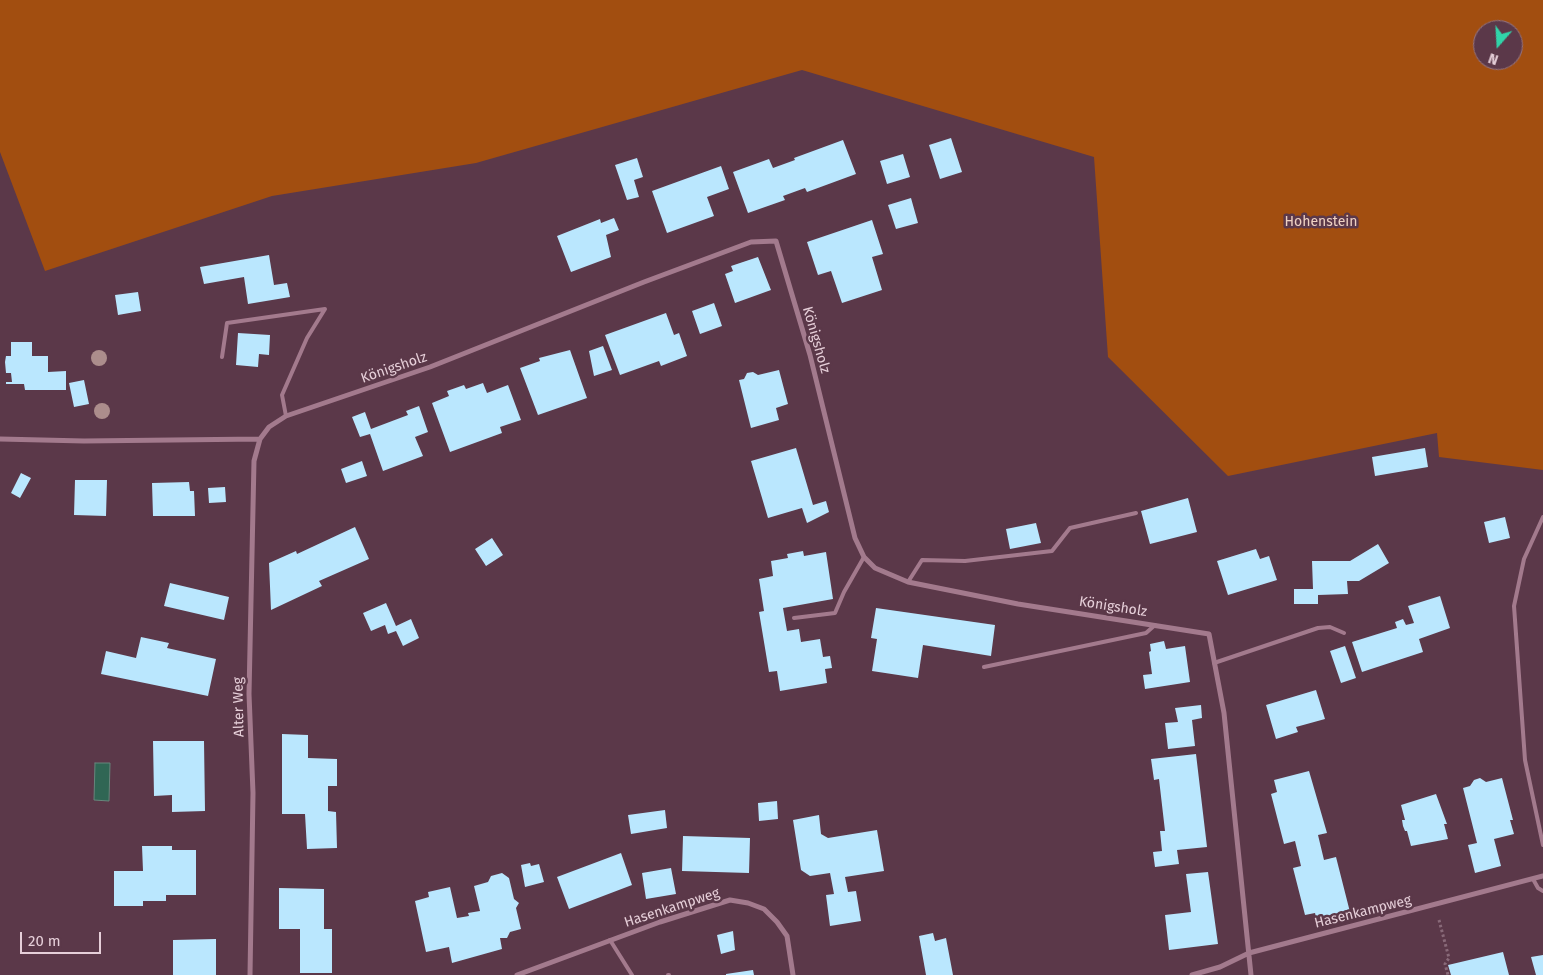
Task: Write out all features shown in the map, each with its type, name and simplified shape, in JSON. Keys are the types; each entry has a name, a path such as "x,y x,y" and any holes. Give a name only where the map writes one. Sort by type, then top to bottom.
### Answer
{"street":[{"name":"Königsholz","path":"260,438 269,427 286,416 430,368 644,282 751,242 776,241 810,355 855,538 864,557 884,574 908,582 1018,604 1209,634 1229,760 1251,975"},
{"path":"0,439 84,441 260,438"},
{"name":"Alter Weg","path":"250,975 253,793 249,694 254,461 260,438"},
{"name":"Hasenkampweg","path":"1192,975 1220,968 1249,953 1543,876"},
{"name":"Hasenkampweg","path":"517,975 660,922 730,900 748,903 764,910 777,922 787,936 794,975"}],"lane":[{"path":"222,356 227,323 325,309 307,338 282,395 286,416"},
{"path":"908,582 922,560 965,561 1052,552 1070,528 1136,512"},
{"path":"1543,516 1524,559 1514,606 1525,760 1543,845"},
{"path":"794,618 835,614 844,592 864,557"},
{"path":"984,667 1146,633 1155,625"},
{"path":"1214,663 1318,628 1330,627 1344,632"},
{"path":"1533,878 1538,888 1543,890"},
{"path":"610,940 632,975"}],"path":[{"path":"1436,905 1449,958 1445,964 1448,975"}],"green space":[{"name":"Hohenstein","path":"0,0 1543,0 1543,470 1439,457 1437,433 1228,476 1108,357 1094,157 802,70 476,163 272,196 45,271 0,152"}],"shaded area":[{"path":"95,763 110,763 109,801 94,800"}],"building":[{"path":"951,138 962,172 940,179 929,145"},
{"path":"843,140 856,174 807,192 805,188 783,196 785,200 748,213 733,172 769,159 773,168"},
{"path":"903,154 910,177 887,184 880,161"},
{"path":"637,158 643,177 634,180 639,197 627,200 615,165"},
{"path":"721,166 729,189 707,197 714,216 667,233 652,191"},
{"path":"911,198 918,223 896,229 888,205"},
{"path":"614,218 619,230 606,235 611,257 571,272 557,236 600,219 601,223"},
{"path":"872,220 883,254 872,257 882,290 842,303 831,271 818,275 807,242"},
{"path":"269,255 274,285 287,283 290,297 248,304 244,277 204,284 200,267"},
{"path":"758,257 771,290 735,303 725,274 733,271 731,266"},
{"path":"138,292 141,311 118,315 115,295"},
{"path":"714,303 722,326 700,334 692,311"},
{"path":"666,313 674,335 679,333 687,356 661,366 659,361 620,375 605,335"},
{"path":"238,333 270,335 269,355 259,354 258,367 236,365"},
{"path":"11,342 32,342 32,356 48,356 48,372 66,371 66,390 25,390 24,384 6,384 6,382 12,382 11,373 6,373 5,362 6,356 11,356"},
{"path":"603,346 612,370 594,376 589,351"},
{"path":"570,350 587,398 538,415 520,368 540,361 539,358"},
{"path":"779,370 788,404 776,408 779,420 751,428 739,380 744,379 747,373 753,372 758,375"},
{"path":"84,380 89,404 74,407 69,383"},
{"path":"483,383 487,393 508,385 521,420 500,427 502,433 450,452 432,403 449,396 447,391 464,385 466,389"},
{"path":"419,406 428,432 415,437 423,456 383,471 370,434 360,437 352,417 365,412 371,429 408,415 406,411"},
{"path":"796,448 813,505 826,501 829,512 807,523 802,508 768,518 751,461"},
{"path":"1425,448 1428,467 1375,476 1372,457"},
{"path":"362,461 367,476 346,483 341,469"},
{"path":"21,473 31,478 20,498 11,493"},
{"path":"75,480 107,480 106,516 74,515"},
{"path":"189,482 190,491 194,491 195,516 153,516 152,483"},
{"path":"225,487 226,502 209,503 208,488"},
{"path":"1188,498 1197,532 1150,544 1141,511"},
{"path":"1505,517 1510,538 1489,543 1484,522"},
{"path":"1036,523 1041,543 1010,549 1006,529"},
{"path":"355,527 369,559 319,581 322,586 271,610 269,563 296,551 297,554"},
{"path":"492,538 503,555 486,566 475,549"},
{"path":"1378,544 1389,563 1359,581 1347,581 1348,594 1318,595 1318,604 1294,604 1294,589 1313,589 1312,561 1350,561"},
{"path":"1256,549 1260,559 1269,556 1277,580 1228,595 1217,561"},
{"path":"803,551 804,556 826,552 833,599 783,608 787,631 799,629 801,642 820,639 823,657 830,656 832,668 825,669 827,683 780,691 777,671 769,672 759,612 764,611 759,579 773,576 771,561 788,558 787,554"},
{"path":"170,583 229,597 224,620 164,606"},
{"path":"1440,596 1450,628 1419,639 1423,652 1362,672 1352,642 1397,628 1395,622 1403,619 1406,625 1414,623 1408,606"},
{"path":"386,603 396,626 411,619 419,638 403,646 396,631 388,634 385,625 371,631 363,613"},
{"path":"876,608 995,625 991,656 923,645 918,678 872,671 877,639 871,638"},
{"path":"141,637 169,643 167,648 216,659 208,696 101,674 106,651 136,658"},
{"path":"1164,641 1166,649 1185,646 1190,682 1145,689 1143,675 1152,674 1149,652 1151,651 1150,644"},
{"path":"1345,646 1356,678 1341,683 1330,651"},
{"path":"1316,690 1325,719 1296,727 1298,732 1276,739 1266,705"},
{"path":"1201,705 1202,718 1192,720 1195,746 1168,749 1165,723 1178,722 1175,708"},
{"path":"282,734 308,735 308,758 337,759 337,786 328,786 328,811 336,812 337,848 307,849 305,814 282,814"},
{"path":"153,741 204,741 205,811 172,812 172,795 154,796"},
{"path":"1196,754 1207,847 1177,850 1179,864 1155,867 1153,852 1162,851 1160,831 1165,831 1159,779 1154,780 1151,759"},
{"path":"1309,771 1327,833 1318,835 1324,860 1336,857 1351,916 1318,925 1315,913 1305,915 1293,868 1301,866 1295,841 1284,844 1271,794 1277,792 1274,780"},
{"path":"1480,778 1486,782 1502,778 1513,820 1510,820 1514,834 1494,839 1501,866 1475,873 1468,845 1477,843 1463,788 1470,786 1474,780"},
{"path":"1436,794 1447,824 1444,824 1448,839 1411,846 1407,831 1405,831 1403,826 1402,820 1405,820 1401,805"},
{"path":"777,801 778,819 759,821 758,803"},
{"path":"665,810 667,828 631,834 628,815"},
{"path":"819,815 821,834 828,838 877,830 884,871 845,877 848,892 856,891 861,921 830,926 826,895 834,894 830,873 810,876 801,870 793,820"},
{"path":"683,836 750,838 749,873 682,871"},
{"path":"142,846 172,846 172,850 196,850 196,895 166,895 166,901 143,901 143,906 114,906 114,871 143,871"},
{"path":"621,853 632,885 569,909 557,877"},
{"path":"530,863 531,866 539,864 544,882 525,887 521,865"},
{"path":"671,868 676,894 646,899 642,873"},
{"path":"1208,872 1218,944 1169,950 1165,915 1191,912 1186,874"},
{"path":"502,873 509,878 514,899 519,903 516,908 521,929 510,932 507,938 500,938 502,949 452,963 449,947 426,952 415,901 429,897 428,892 450,887 457,918 469,916 468,913 480,911 474,886 488,882 491,876"},
{"path":"279,888 324,889 324,929 332,929 332,973 300,973 300,929 279,929"},
{"path":"733,931 735,950 721,954 717,935"},
{"path":"933,933 935,941 946,938 953,975 926,975 919,936"},
{"path":"216,939 216,975 173,975 173,940"},
{"path":"1503,952 1509,975 1451,975 1448,965"},
{"path":"1543,955 1543,975 1536,975 1531,957"},
{"path":"753,970 754,975 726,975 726,974"}]}
